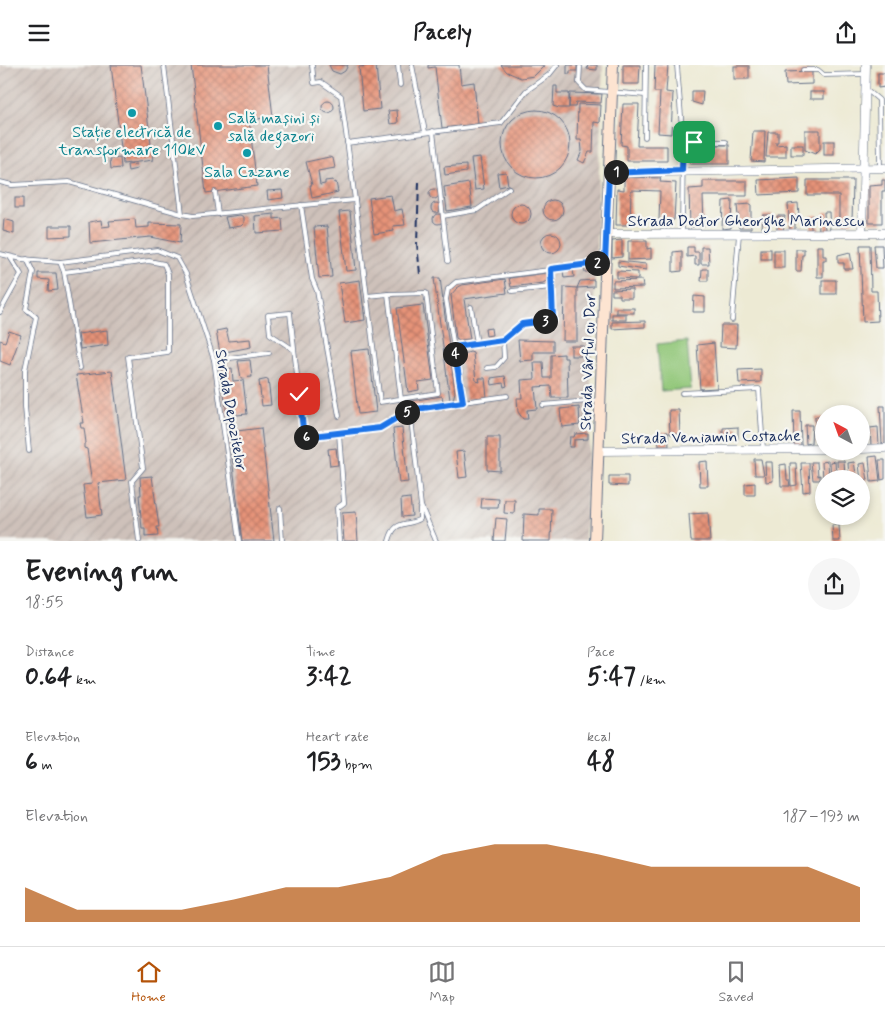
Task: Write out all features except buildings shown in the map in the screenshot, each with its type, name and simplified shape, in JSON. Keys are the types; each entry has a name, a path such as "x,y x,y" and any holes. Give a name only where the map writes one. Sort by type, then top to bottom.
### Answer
{"street":[{"name":"Strada Vârful cu Dor","path":"595,541 612,65"},
{"path":"862,233 866,65"},
{"path":"609,173 682,170 882,168"},
{"name":"Strada Doctor Gheorghe Marinescu","path":"606,234 885,233"},
{"path":"870,449 885,448"},
{"name":"Strada Veniamin Costache","path":"598,451 815,449"}],"lane":[{"path":"164,65 182,214"},
{"path":"312,65 314,83 321,82 341,95 380,402 438,393 426,293 367,296"},
{"path":"398,65 400,85"},
{"path":"412,65 424,132"},
{"path":"348,143 501,123 526,91 549,75 557,65"},
{"path":"645,137 646,65"},
{"path":"678,65 683,142 682,233"},
{"path":"580,67 579,83 586,90 611,94 645,95"},
{"path":"803,70 818,70 824,75 866,74"},
{"path":"865,88 880,100 882,168"},
{"path":"433,131 448,261"},
{"path":"683,142 726,142"},
{"path":"0,182 12,185 69,182 193,216 355,200"},
{"path":"443,216 477,210 509,187"},
{"path":"216,192 218,214"},
{"path":"301,205 312,279 317,291 339,416"},
{"path":"732,320 739,234"},
{"name":"Strada Depozitelor","path":"0,255 60,261 157,250 177,258 186,274 214,361 239,541"},
{"path":"0,312 20,274 10,257"},
{"path":"27,259 33,272 26,309 36,317 25,370 25,407 29,451"},
{"path":"60,261 64,272 80,368"},
{"path":"64,272 149,261 164,264 168,274 168,352 128,357 143,468 132,481 139,541"},
{"path":"463,402 446,299 448,289 456,282 605,262"},
{"path":"454,347 503,340 522,324 553,320 551,269"},
{"path":"512,291 552,287"},
{"path":"388,294 401,399"},
{"path":"471,307 477,344"},
{"path":"294,350 270,334 268,315 290,313 304,437 380,428 410,410 508,395"},
{"path":"486,368 496,367 504,358 503,340"},
{"path":"214,361 269,353"},
{"path":"682,393 759,389 763,450"},
{"path":"543,405 600,400"},
{"path":"389,541 394,529 401,524 420,519 410,410"},
{"path":"339,433 344,503 337,508 339,541"},
{"path":"420,506 436,541"},
{"path":"280,508 282,541"}],"shaded area":[{"path":"0,65 603,65 585,541 0,541"}],"green space":[{"path":"687,341 691,389 661,391 657,344"}],"railway":[{"path":"419,182 417,244 420,274"}],"place":[{"name":"Stație electrică de transformare 110kV","path":"132,113"},
{"name":"Sală mașini și sală degazori","path":"218,126"},
{"name":"Sala Cazane","path":"247,153"}],"route":[{"path":"299,394 304,437 380,428 410,410 463,402 454,347 503,340 522,324 553,320 551,269 605,262 609,173 682,170 683,142 694,142"}]}
